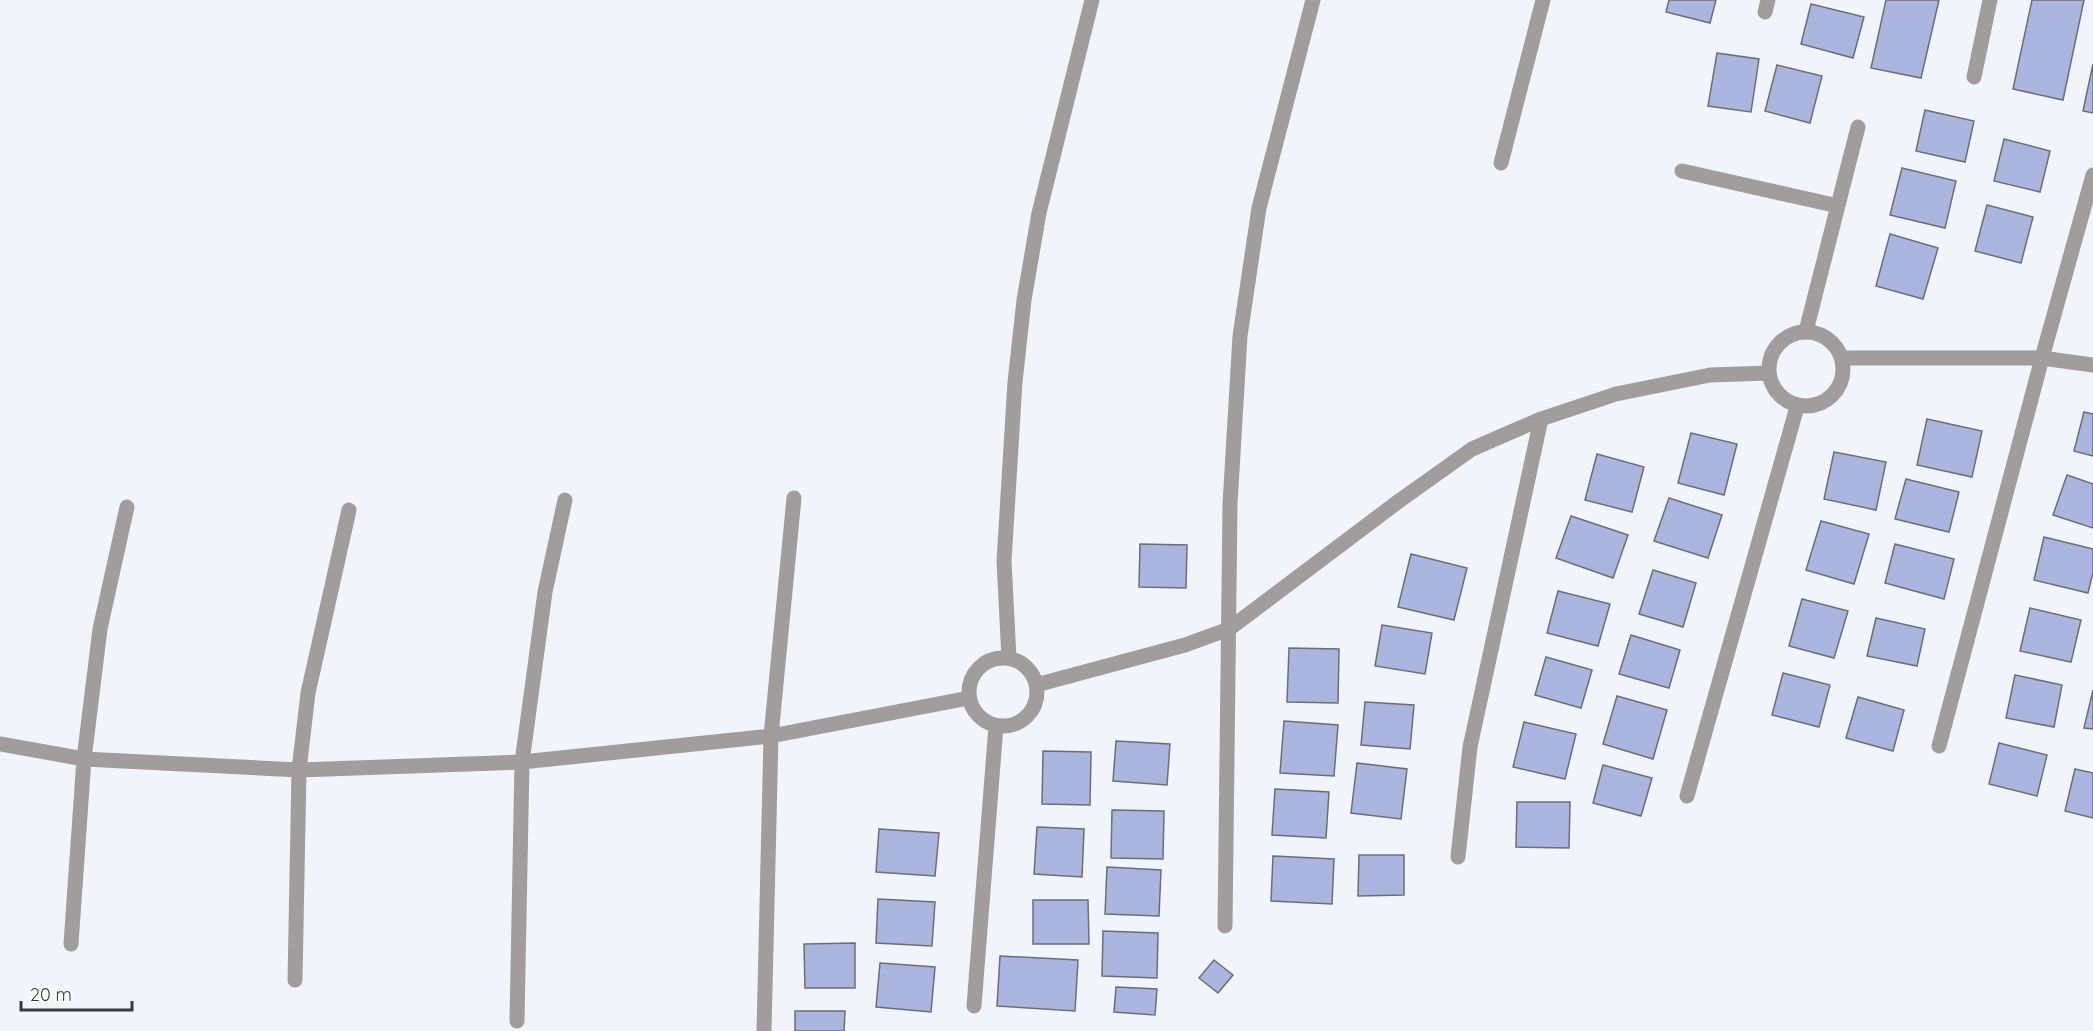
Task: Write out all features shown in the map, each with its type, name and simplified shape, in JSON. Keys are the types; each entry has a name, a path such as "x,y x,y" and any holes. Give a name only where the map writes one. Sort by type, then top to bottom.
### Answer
{"street":[{"path":"1009,658 1004,561 1015,382 1023,312 1039,213 1092,0"},
{"path":"1225,926 1230,504 1240,336 1259,208 1313,0"},
{"path":"1501,163 1543,0"},
{"path":"1974,77 1990,0"},
{"path":"1806,332 1858,127"},
{"path":"1682,171 1838,207"},
{"path":"1939,746 2093,174"},
{"path":"1806,332 1821,335 1828,340 1842,358 1843,374 1838,389 1827,400 1813,407 1797,406 1783,400 1773,388 1768,373 1769,357 1778,344 1791,334 1806,332"},
{"path":"1842,358 2042,358 2093,365"},
{"path":"1036,686 1185,645 1230,629 1399,501 1472,449 1542,419 1616,394 1710,375 1768,373"},
{"path":"1687,796 1797,406"},
{"path":"1458,857 1470,747 1542,419"},
{"path":"764,1031 771,736 794,498"},
{"path":"517,1021 522,762 545,592 565,500"},
{"path":"71,944 84,759 100,629 127,507"},
{"path":"296,980 299,770 308,693 349,510"},
{"path":"1009,658 1021,663 1031,673 1036,686 1036,699 1031,711 1022,720 1010,725 996,726 984,720 974,711 969,698 970,682 978,668 993,660 1009,658"},
{"path":"0,744 84,759 299,770 522,762 771,736 969,698"},
{"path":"974,1006 996,726"}],"building":[{"path":"1669,0 1716,0 1710,23 1666,12"},
{"path":"1886,0 1939,0 1921,78 1871,68"},
{"path":"2032,0 2084,0 2063,100 2013,89"},
{"path":"1811,4 1864,17 1853,58 1801,44"},
{"path":"1717,53 1759,59 1751,112 1708,106"},
{"path":"2093,64 2093,113 2083,111"},
{"path":"1777,65 1822,76 1810,123 1765,111"},
{"path":"1925,110 1974,121 1965,162 1916,151"},
{"path":"2004,139 2050,151 2040,192 1994,181"},
{"path":"1902,168 1956,181 1945,228 1890,215"},
{"path":"1987,205 2033,217 2021,263 1975,251"},
{"path":"1890,234 1938,248 1923,299 1876,286"},
{"path":"2084,412 2093,414 2093,456 2074,451"},
{"path":"1927,419 1982,431 1972,477 1917,465"},
{"path":"1691,433 1737,444 1724,495 1678,483"},
{"path":"1834,452 1886,462 1876,510 1824,499"},
{"path":"1597,454 1644,467 1632,512 1585,500"},
{"path":"2067,475 2093,484 2093,528 2053,515"},
{"path":"1906,479 1959,492 1949,532 1895,519"},
{"path":"1669,498 1722,515 1708,558 1654,541"},
{"path":"1571,516 1628,535 1613,578 1556,558"},
{"path":"1821,521 1869,534 1854,584 1806,570"},
{"path":"2044,537 2093,549 2093,572 2088,593 2034,580"},
{"path":"1140,544 1187,545 1186,588 1139,587"},
{"path":"1895,544 1954,559 1944,599 1885,583"},
{"path":"1411,554 1467,568 1454,620 1398,607"},
{"path":"1653,570 1696,583 1683,627 1639,614"},
{"path":"1558,591 1610,604 1598,646 1547,633"},
{"path":"1802,599 1848,611 1834,658 1789,646"},
{"path":"2030,608 2081,620 2071,662 2020,651"},
{"path":"1876,618 1925,629 1917,666 1867,656"},
{"path":"1382,625 1432,633 1425,674 1375,666"},
{"path":"1631,635 1680,650 1669,688 1619,674"},
{"path":"1289,648 1339,649 1338,703 1287,702"},
{"path":"1546,657 1592,670 1581,708 1535,695"},
{"path":"1783,673 1830,685 1819,727 1772,715"},
{"path":"2015,675 2062,685 2054,727 2006,718"},
{"path":"2093,690 2093,729 2084,728"},
{"path":"1617,696 1667,710 1653,759 1603,744"},
{"path":"1858,697 1904,710 1893,751 1846,738"},
{"path":"1365,702 1414,705 1410,749 1361,745"},
{"path":"1284,721 1338,725 1334,776 1280,773"},
{"path":"1524,722 1576,734 1565,779 1513,767"},
{"path":"1116,741 1170,744 1167,785 1113,781"},
{"path":"1999,743 2047,755 2037,796 1989,784"},
{"path":"1043,751 1091,752 1090,805 1042,804"},
{"path":"1357,763 1407,769 1401,819 1351,813"},
{"path":"1603,765 1652,778 1641,816 1593,803"},
{"path":"2075,769 2093,773 2093,818 2065,811"},
{"path":"1275,789 1329,792 1326,838 1272,835"},
{"path":"1517,802 1570,802 1569,848 1516,847"},
{"path":"1112,810 1164,811 1163,859 1111,858"},
{"path":"1037,827 1084,829 1082,877 1034,874"},
{"path":"879,829 939,833 935,876 876,872"},
{"path":"1359,855 1404,855 1404,895 1358,896"},
{"path":"1273,856 1334,859 1332,904 1271,901"},
{"path":"1107,867 1161,870 1159,916 1105,914"},
{"path":"878,899 935,902 932,946 876,943"},
{"path":"1033,900 1088,900 1089,944 1033,944"},
{"path":"1103,931 1158,933 1157,978 1102,976"},
{"path":"855,943 855,988 805,988 804,944"},
{"path":"1000,956 1078,960 1075,1011 997,1006"},
{"path":"1214,960 1233,975 1218,993 1199,978"},
{"path":"880,963 935,967 931,1012 876,1007"},
{"path":"1116,987 1157,989 1155,1015 1114,1012"},
{"path":"795,1011 845,1011 844,1031 795,1031"}]}
